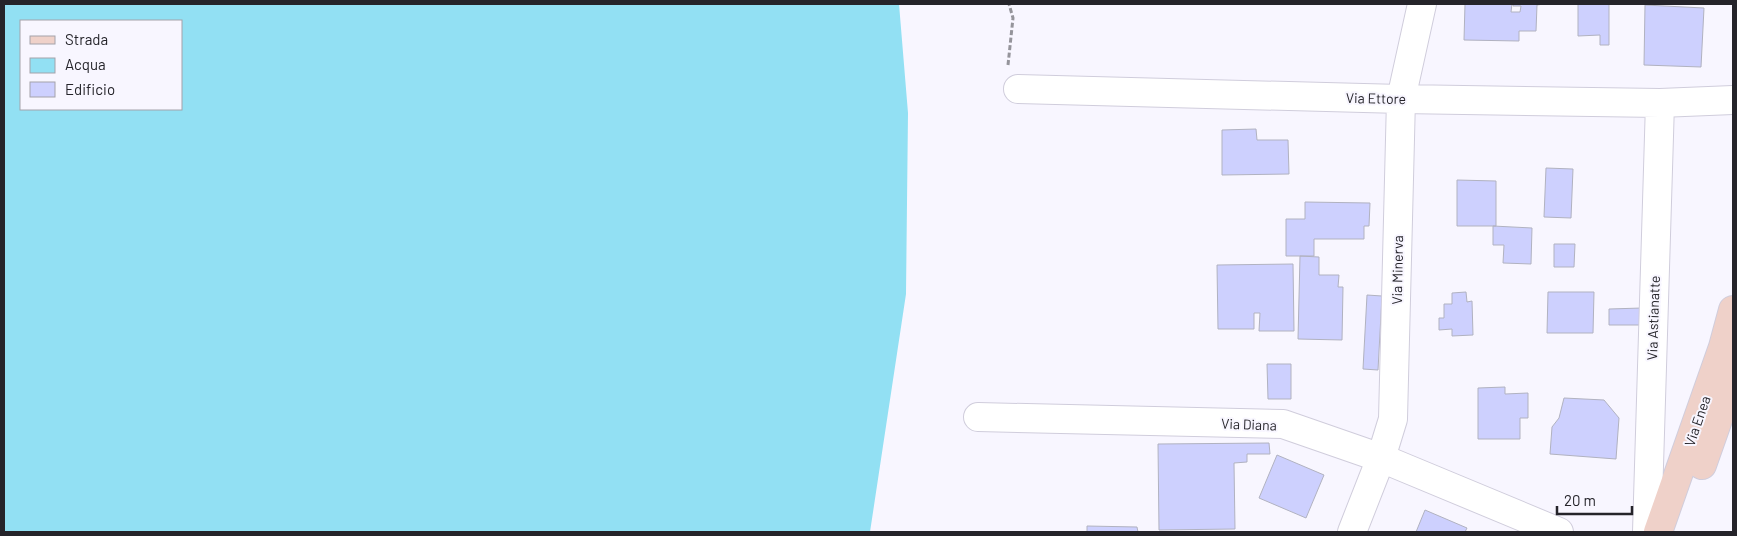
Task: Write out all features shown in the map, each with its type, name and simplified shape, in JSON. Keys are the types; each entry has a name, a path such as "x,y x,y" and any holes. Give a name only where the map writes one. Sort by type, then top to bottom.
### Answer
{"main road":[{"name":"Via Enea","path":"1658,532 1723,347 1733,310"},
{"name":"Via Enea","path":"1677,532 1733,377"}],"street":[{"name":"Via Minerva","path":"1352,532 1381,458 1393,419 1401,99 1422,4"},
{"name":"Via Ettore","path":"1013,79 1401,99 1660,103 1733,100"},
{"name":"Via Astianatte","path":"1646,532 1660,103"},
{"name":"Via Diana","path":"978,417 1283,424 1381,458 1559,532"}],"path":[{"path":"1009,4 1013,18 1013,79"}],"water":[{"path":"4,4 899,4 908,113 906,294 870,532 4,532"}],"building":[{"path":"1465,4 1512,4 1511,12 1520,12 1521,6 1513,6 1513,4 1544,4 1537,5 1536,31 1519,31 1519,41 1464,40"},
{"path":"1578,4 1609,4 1609,45 1600,45 1600,35 1578,36"},
{"path":"1645,5 1704,8 1701,67 1644,65"},
{"path":"1256,129 1257,140 1288,140 1289,174 1222,175 1222,130"},
{"path":"1546,168 1573,169 1571,218 1544,217"},
{"path":"1457,180 1496,181 1496,226 1457,226"},
{"path":"1305,202 1370,203 1369,226 1364,226 1364,239 1314,239 1314,256 1286,256 1286,219 1305,219"},
{"path":"1493,226 1532,228 1531,264 1503,263 1504,245 1493,245"},
{"path":"1554,244 1575,244 1574,267 1554,267"},
{"path":"1300,256 1319,257 1319,275 1339,275 1338,287 1343,287 1342,340 1298,339"},
{"path":"1293,264 1294,331 1259,331 1260,313 1254,313 1254,329 1218,329 1217,265"},
{"path":"1466,292 1467,302 1472,301 1473,335 1452,336 1452,329 1439,330 1439,318 1444,318 1444,304 1452,304 1452,293"},
{"path":"1548,292 1594,292 1593,333 1547,333"},
{"path":"1367,295 1382,296 1378,370 1363,369"},
{"path":"1642,308 1643,325 1609,325 1609,309"},
{"path":"1267,364 1291,364 1291,399 1268,399"},
{"path":"1505,387 1505,394 1528,393 1528,418 1520,418 1520,439 1478,439 1478,388"},
{"path":"1564,398 1604,400 1619,418 1616,459 1550,454 1552,427 1559,418"},
{"path":"1269,443 1270,454 1247,454 1247,462 1234,463 1235,529 1159,530 1158,444"},
{"path":"1277,455 1324,475 1306,518 1259,498"},
{"path":"1425,510 1467,528 1465,532 1416,532"},
{"path":"1087,526 1137,527 1138,532 1087,532"}]}
